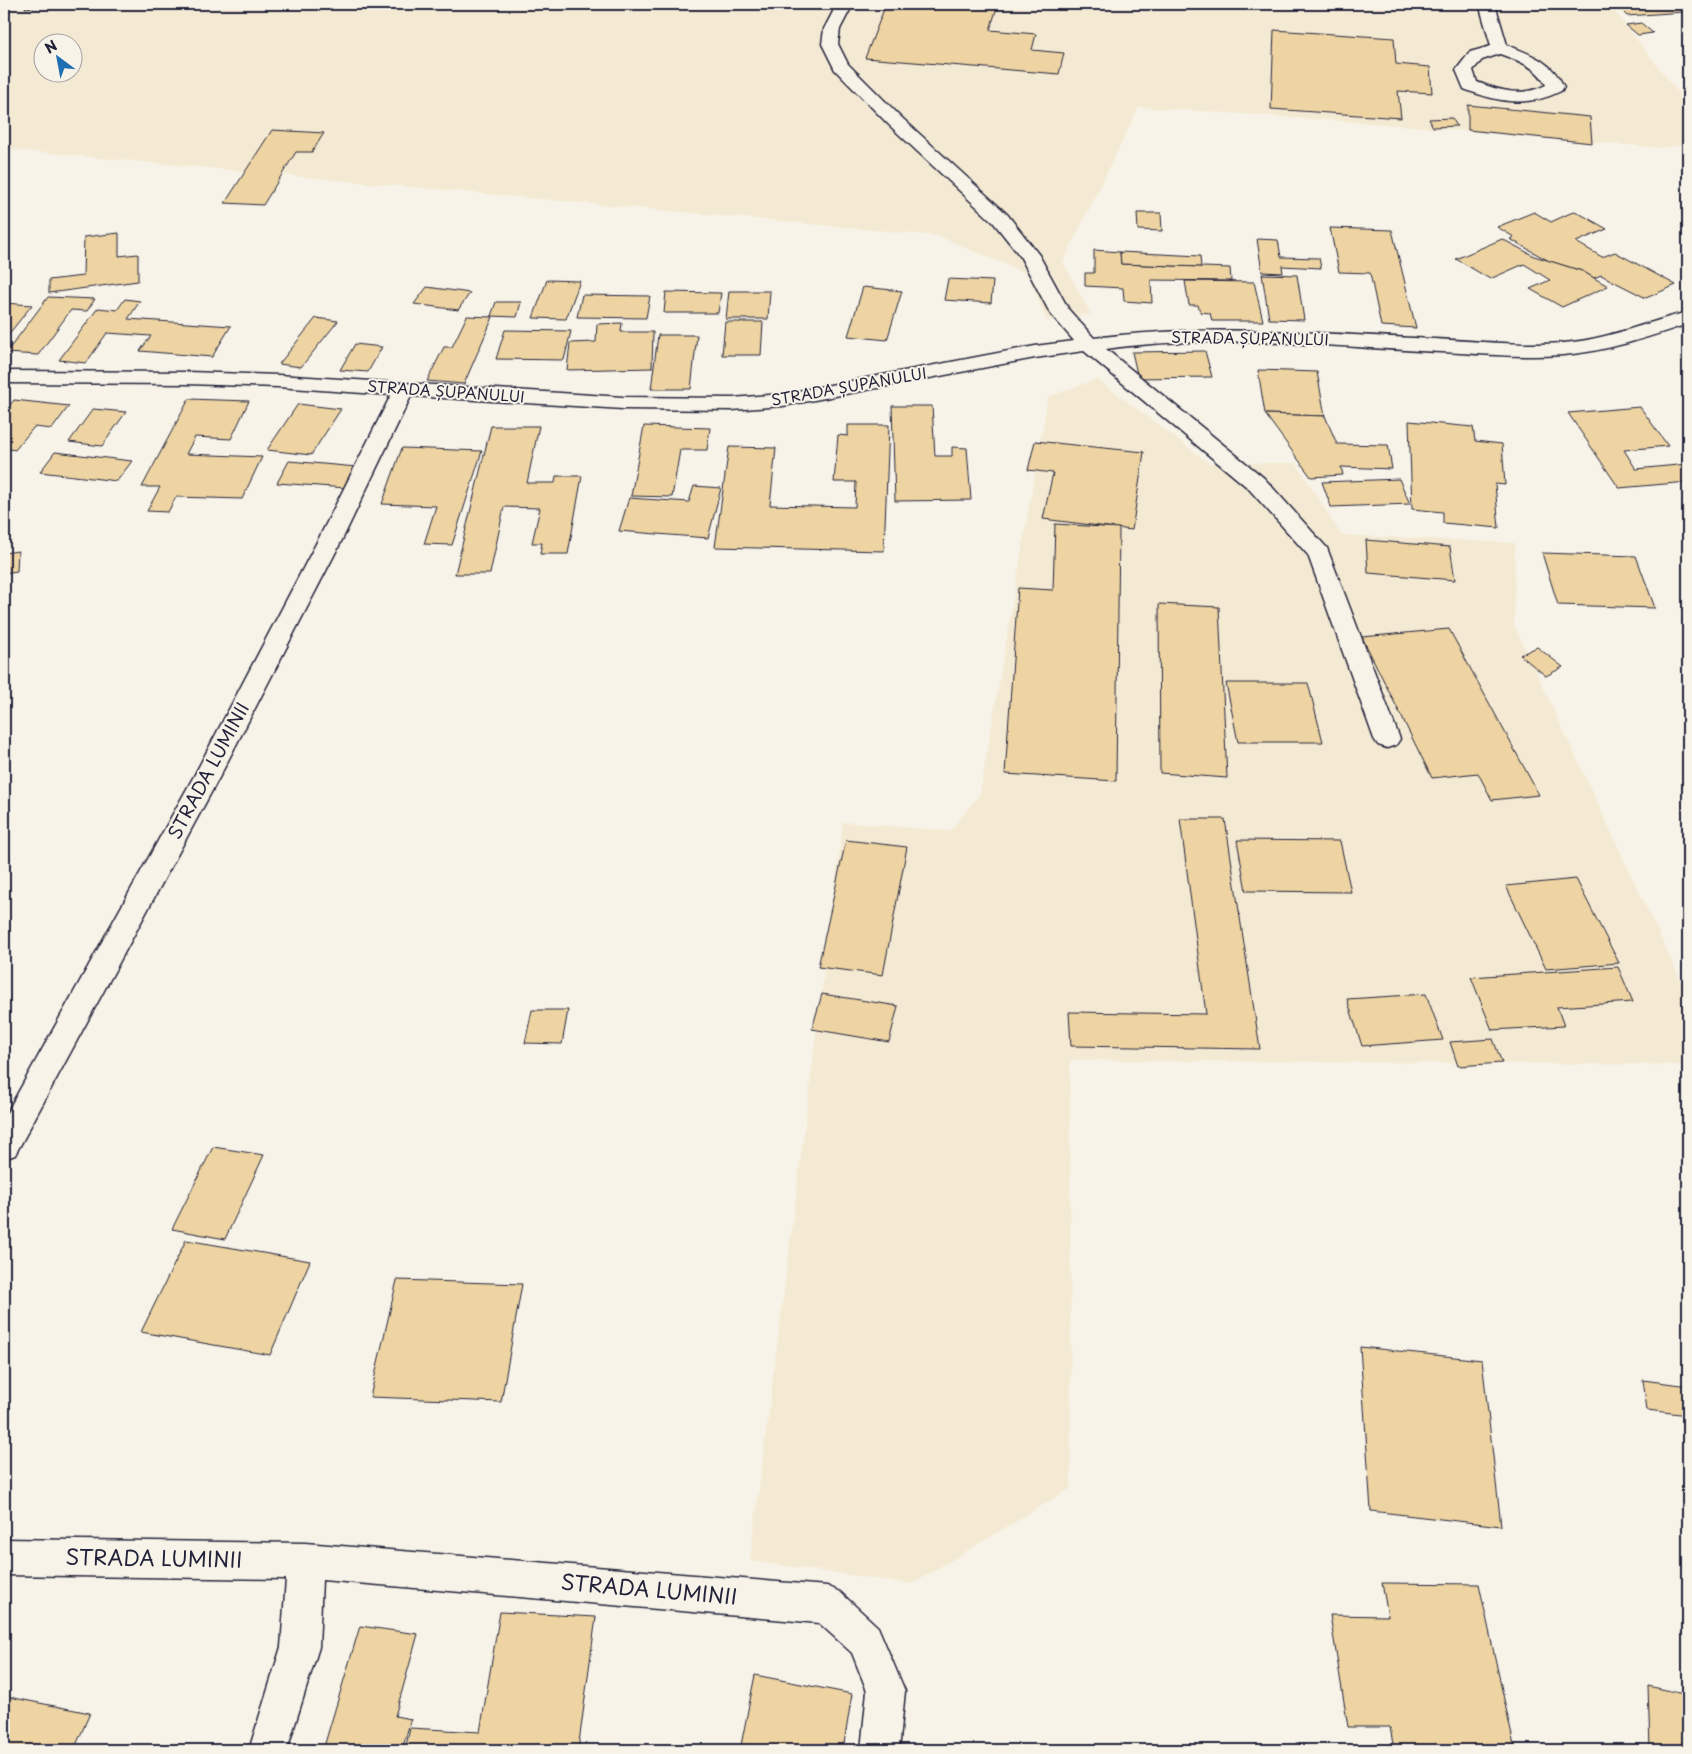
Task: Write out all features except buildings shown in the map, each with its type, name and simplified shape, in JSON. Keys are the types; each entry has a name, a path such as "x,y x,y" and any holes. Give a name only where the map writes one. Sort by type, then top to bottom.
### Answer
{"street":[{"path":"846,4 832,29 830,44 840,66 895,121 1000,218 1025,249 1060,313 1089,345 1256,483 1319,553 1387,740"},
{"path":"1487,4 1500,48 1539,65 1551,76 1554,87 1542,95 1515,98 1491,94 1470,85 1464,70 1476,56 1500,48"},
{"name":"STRADA ȘUPANULUI","path":"4,377 188,378 623,403 732,404 783,400 1035,352 1138,338 1202,336 1508,349 1564,349 1627,337 1688,318"},
{"name":"STRADA LUMINII","path":"4,1146 207,776 331,538 404,389"},
{"name":"STRADA LUMINII","path":"4,1557 305,1561 827,1605 865,1640 886,1691 880,1750"},
{"path":"268,1750 300,1647 305,1561"}],"shaded area":[{"path":"4,4 1609,4 1688,105 1688,144 1662,148 1399,125 1139,107 1063,262 1091,314 1047,321 1028,274 938,236 4,149"},
{"path":"1097,379 1209,463 1296,463 1341,535 1515,543 1514,625 1688,996 1688,1065 1070,1060 1071,1488 912,1584 750,1561 843,822 950,831 980,794 1048,397"}]}
